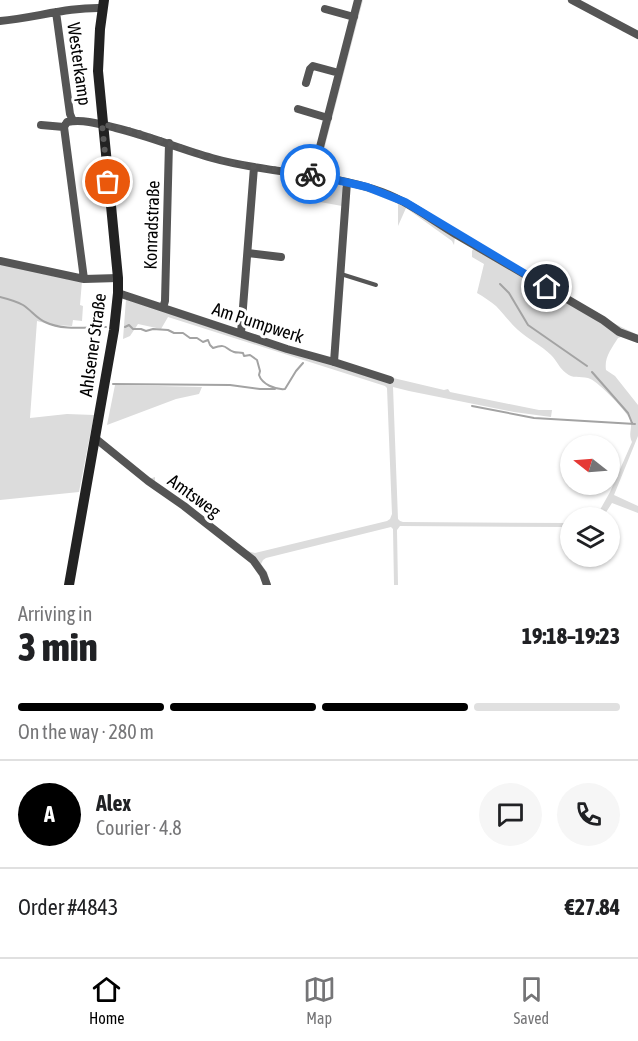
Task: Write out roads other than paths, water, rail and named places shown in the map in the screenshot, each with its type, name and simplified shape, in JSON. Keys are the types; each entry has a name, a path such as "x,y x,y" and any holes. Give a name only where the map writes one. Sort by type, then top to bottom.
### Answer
{"main road":[{"name":"Ahlsener Straße","path":"69,585 114,330 118,293 98,71 103,4"}],"street":[{"path":"313,174 358,0"},
{"path":"572,0 638,35"},
{"path":"0,21 103,4"},
{"path":"325,9 354,17"},
{"name":"Westerkamp","path":"57,12 70,114 73,121"},
{"path":"306,83 313,66 339,73"},
{"path":"298,109 328,118"},
{"name":"Westerkamp","path":"84,279 64,127 67,122 73,121 102,124 136,132 214,159 254,167 313,174 383,192 405,202 603,320 619,332 638,339"},
{"name":"Westerkamp","path":"41,125 64,127"},
{"name":"Konradstraße","path":"163,308 169,143"},
{"path":"241,333 254,167"},
{"path":"334,362 347,182"},
{"path":"248,253 281,256"},
{"path":"0,261 84,279 118,278"},
{"name":"Am Pumpwerk","path":"118,293 287,349 390,380"},
{"name":"Amtsweg","path":"95,438 148,482 184,506 253,561 263,574 267,585"}],"lane":[{"path":"341,274 376,285"}],"waterway":[{"path":"500,284 509,293 528,325 587,366"},
{"path":"0,297 23,305 45,322 59,327 106,327"},
{"path":"125,327 129,325 133,329 146,331 153,329 183,333 203,342 208,340 213,348 224,346 234,352 243,353 244,356 250,355 257,360 261,378 269,386 277,388 285,389 303,363"},
{"path":"592,372 628,413 632,423"},
{"path":"113,384 230,385 275,389"},
{"path":"472,406 534,418 635,424"}]}
